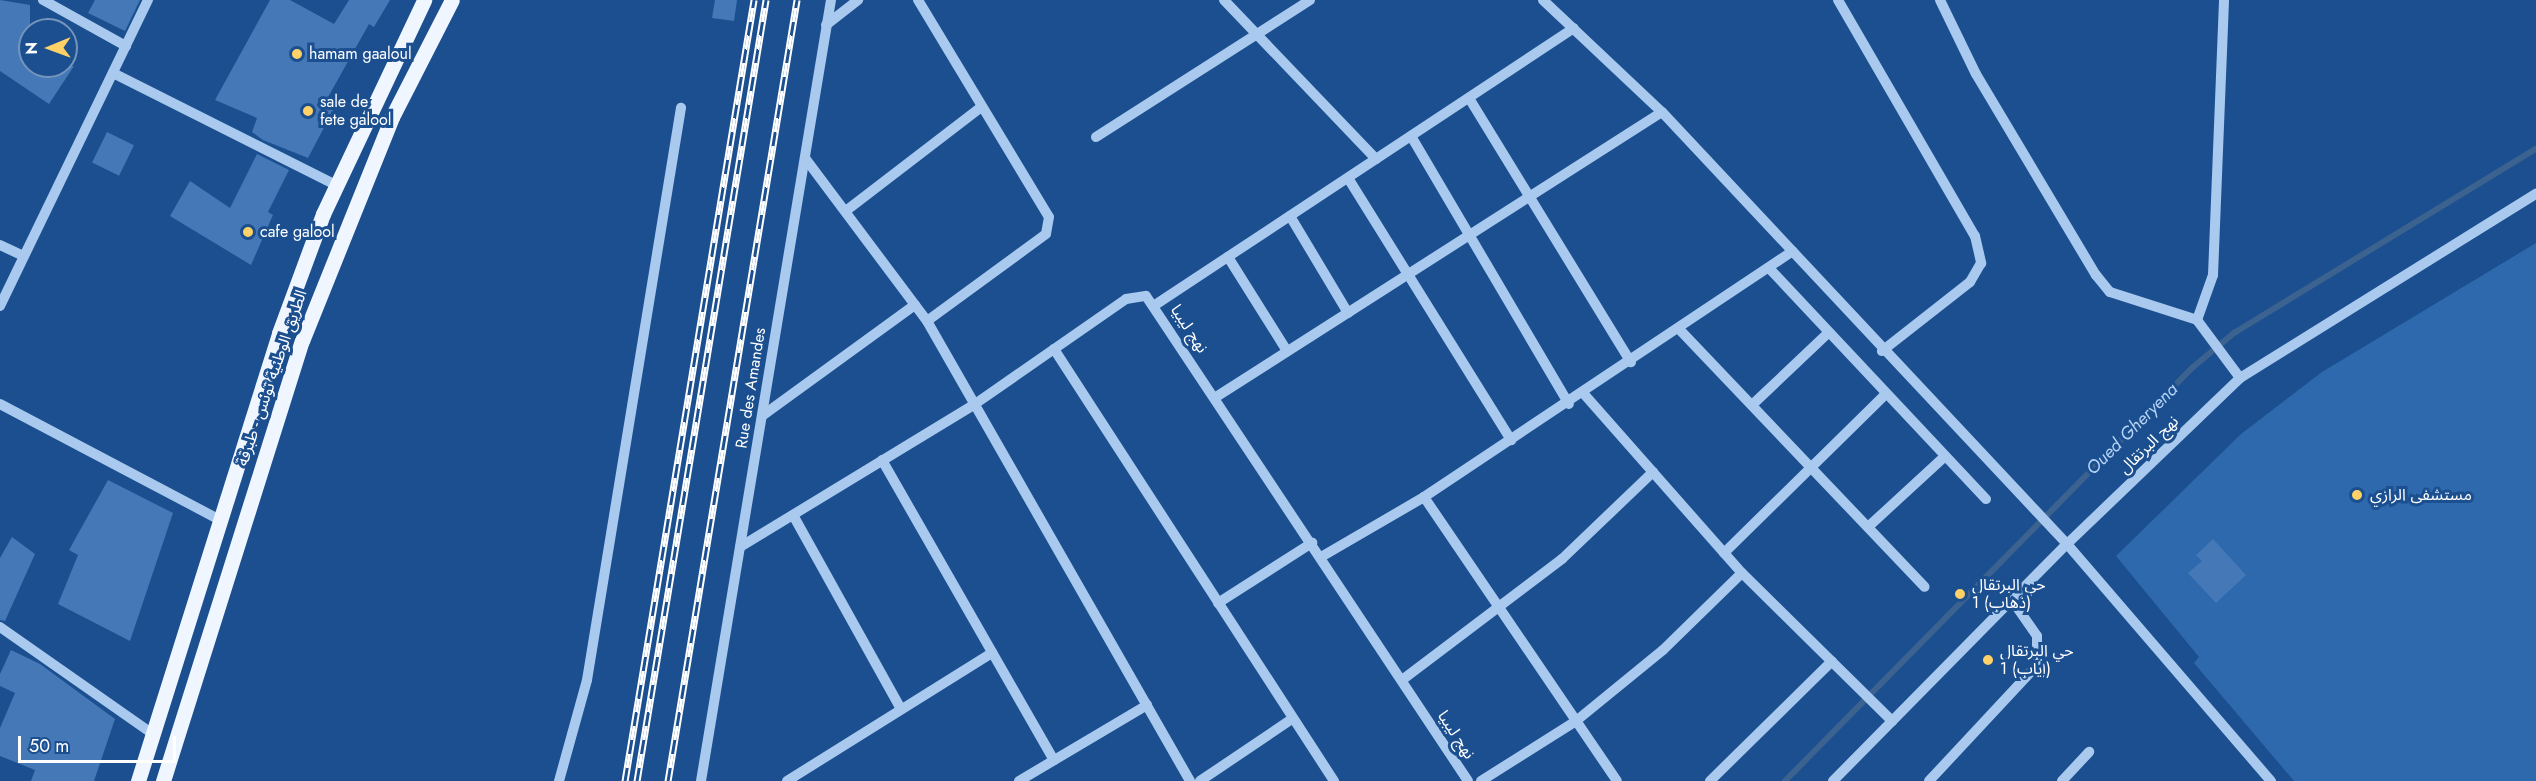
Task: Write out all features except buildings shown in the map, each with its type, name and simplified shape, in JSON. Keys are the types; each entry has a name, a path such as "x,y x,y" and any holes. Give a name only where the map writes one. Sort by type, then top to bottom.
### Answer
{"main road":[{"name":"الطريق الوطنية تونس - طبرقة","path":"138,781 218,519 279,333 336,185 424,0"},
{"name":"الطريق الوطنية تونس - طبرقة","path":"163,781 302,341 392,117 452,0"}],"street":[{"path":"43,0 126,46"},
{"path":"0,306 148,0"},
{"name":"Rue des Amandes","path":"701,781 831,0"},
{"path":"826,25 858,0"},
{"path":"918,0 980,108 1044,204 1049,227 927,321"},
{"path":"1224,0 1254,36 1376,159"},
{"path":"1096,137 1310,0"},
{"path":"1543,0 1662,112 1794,251 1882,351 2005,483 2067,544 2271,781"},
{"path":"1838,0 1975,236 1981,263 1970,282 1882,351"},
{"path":"1940,0 1976,74 2096,275 2110,292 2199,323 2240,378"},
{"path":"2199,323 2213,275 2224,0"},
{"path":"1155,305 1574,28"},
{"path":"113,73 336,185"},
{"path":"1469,98 1532,195 1631,362"},
{"path":"559,781 587,680 681,108"},
{"path":"847,210 980,108"},
{"path":"1216,397 1662,112"},
{"path":"1411,136 1569,404"},
{"path":"805,158 847,210 927,321 1190,781"},
{"path":"1348,178 1511,440"},
{"name":"نهج البرتقال","path":"1833,781 2067,544 2240,378 2536,194"},
{"path":"1290,216 1348,313"},
{"path":"0,245 24,256"},
{"path":"1321,557 1424,497 1569,404 1794,251"},
{"path":"1228,257 1287,351"},
{"path":"1769,268 1827,334 1986,499"},
{"name":"نهج ليبيا","path":"740,547 975,404 1133,296 1146,296 1155,305 1468,781"},
{"path":"762,416 915,305"},
{"path":"1679,329 1925,587"},
{"path":"1752,405 1827,334"},
{"path":"1054,349 1334,781"},
{"path":"1584,394 1742,573 1892,721"},
{"path":"1724,553 1886,394"},
{"path":"2,408 218,519"},
{"path":"1868,527 1944,457"},
{"path":"882,460 1054,760"},
{"path":"1402,680 1562,559 1653,472"},
{"path":"1424,497 1500,605 1617,781"},
{"path":"793,515 901,709"},
{"path":"1218,603 1312,543"},
{"path":"1481,781 1576,721 1663,650 1742,573"},
{"path":"1929,781 2037,664 2037,636 2012,600"},
{"path":"0,627 153,734"},
{"path":"787,781 992,652"},
{"path":"1710,781 1832,661"},
{"path":"1019,781 1147,705"},
{"path":"1200,781 1292,719"},
{"path":"2062,781 2089,752"}],"shaded area":[{"name":"مستشفى الرازي","path":"2536,243 2536,781 2294,781 2194,663 2199,657 2116,556 2241,434 2322,372"}],"waterway":[{"name":"Oued Gheryena","path":"1785,781 2192,368 2234,333 2536,149"}],"railway":[{"path":"625,781 754,0"},
{"path":"637,781 766,0"},
{"path":"668,781 797,0"}],"place":[{"name":"hamam gaaloul","path":"297,54"},
{"name":"sale de fete galool","path":"308,111"},
{"name":"cafe galool","path":"248,232"},
{"name":"مستشفى الرازي","path":"2357,495"},
{"name":"حي البرتقال 1 (ذهاب)","path":"1960,594"},
{"name":"حي البرتقال 1 (إياب)","path":"1988,660"}]}
